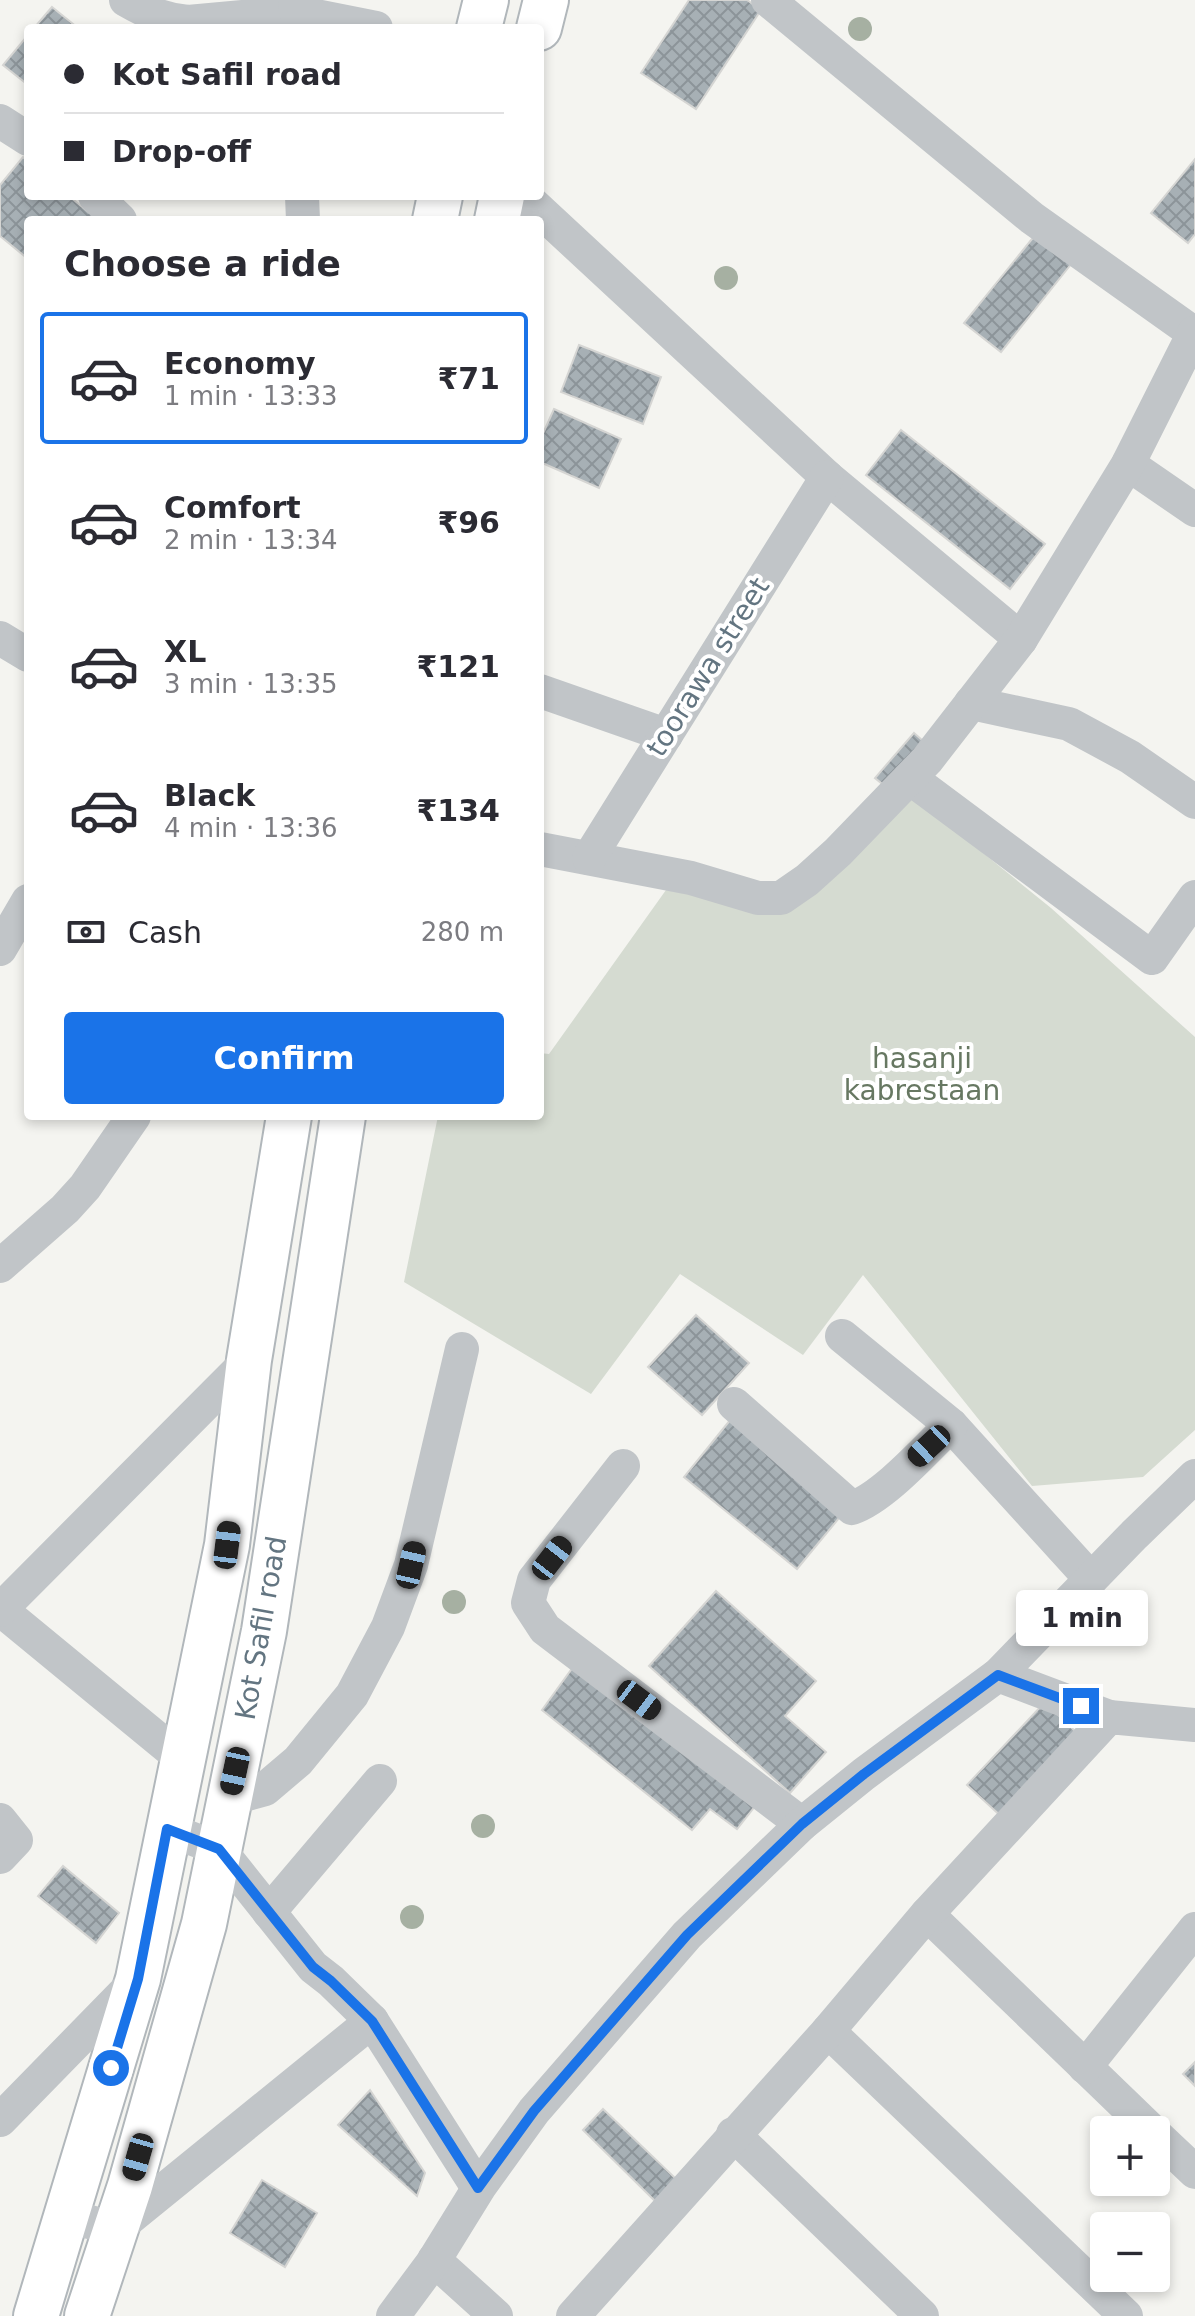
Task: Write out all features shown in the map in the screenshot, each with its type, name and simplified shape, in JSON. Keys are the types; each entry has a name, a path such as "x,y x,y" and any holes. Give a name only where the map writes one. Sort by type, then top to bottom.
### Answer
{"main road":[{"path":"480,24 486,0"},
{"path":"540,24 546,0"},
{"name":"Kot Safil road","path":"36,2316 138,1979 227,1545 249,1360 288,1120"},
{"name":"Kot Safil road","path":"87,2316 116,2229 204,1924 264,1631 342,1120"}],"street":[{"path":"126,0 170,21 295,13 354,24"},
{"path":"544,850 691,878 758,898 781,898 807,880 927,760 1021,639 1128,464 1195,334 1032,218 768,0"},
{"path":"0,121 24,136"},
{"path":"99,200 116,216"},
{"path":"528,200 827,477 1021,639"},
{"path":"1128,464 1195,510"},
{"name":"toorawa street","path":"589,858 827,477"},
{"path":"0,638 24,653"},
{"path":"544,692 666,735"},
{"path":"971,703 1069,724 1130,757 1195,802"},
{"path":"910,778 1152,958 1195,897"},
{"path":"0,949 24,908"},
{"path":"0,1266 65,1209 85,1187 131,1120"},
{"path":"842,1336 951,1425 1091,1579"},
{"path":"229,1799 265,1789 298,1761 352,1695 388,1627 411,1565 462,1349"},
{"path":"181,1758 0,1609 249,1360"},
{"path":"734,1404 852,1508 864,1504 884,1489 951,1425"},
{"path":"623,1466 534,1580 528,1603 545,1629 802,1824"},
{"path":"393,2316 434,2260 478,2188 534,2111 687,1935 802,1824 998,1675 1195,1476"},
{"path":"998,1675 1109,1717 1195,1725"},
{"path":"573,2316 828,2031 927,1914 1109,1717"},
{"path":"269,1912 380,1781"},
{"path":"0,1820 16,1840 0,1857"},
{"path":"167,1829 219,1849 313,1967 372,2021 478,2188"},
{"path":"927,1914 1136,2116"},
{"path":"1085,2067 1195,1929"},
{"path":"0,2120 138,1979"},
{"path":"67,2216 116,2229 372,2021"},
{"path":"828,2031 1126,2316"},
{"path":"733,2134 922,2316"},
{"path":"1170,2148 1195,2172"},
{"path":"434,2260 496,2316"}],"green space":[{"name":"hasanji kabrestaan","path":"909,793 1051,908 1195,1037 1195,1430 1143,1477 1032,1486 863,1275 803,1355 680,1274 591,1394 404,1282 437,1120 544,1120 544,1053 549,1054 666,890 787,912"}],"building":[{"path":"689,0 747,0 761,10 696,109 641,73"},
{"path":"52,7 73,24 37,24"},
{"path":"24,40 24,82 3,65"},
{"path":"23,157 24,200 74,200 93,216 24,216 24,256 0,236 0,185"},
{"path":"1195,159 1195,234 1188,243 1151,213"},
{"path":"1036,234 1072,263 1001,352 964,323"},
{"path":"579,345 661,377 643,424 561,392"},
{"path":"554,409 621,439 599,488 544,464 544,431"},
{"path":"901,430 1045,544 1010,589 866,475"},
{"path":"914,733 930,747 891,791 875,778"},
{"path":"696,1315 749,1363 702,1415 648,1367"},
{"path":"731,1419 844,1512 797,1569 684,1477"},
{"path":"716,1591 816,1681 785,1716 826,1752 790,1793 649,1666"},
{"path":"576,1663 756,1805 737,1829 710,1809 692,1830 542,1710"},
{"path":"1045,1702 1080,1736 1003,1818 967,1785"},
{"path":"63,1866 119,1913 96,1943 38,1896"},
{"path":"1195,2062 1195,2086 1183,2074"},
{"path":"370,2090 425,2173 417,2196 338,2125"},
{"path":"603,2109 676,2179 655,2201 583,2130"},
{"path":"262,2180 317,2213 285,2267 230,2233"}],"route":[{"path":"111,2068 138,1979 167,1829 219,1849 313,1967 372,2021 478,2188 534,2111 687,1935 802,1824 864,1774 998,1675 1081,1706"}]}
